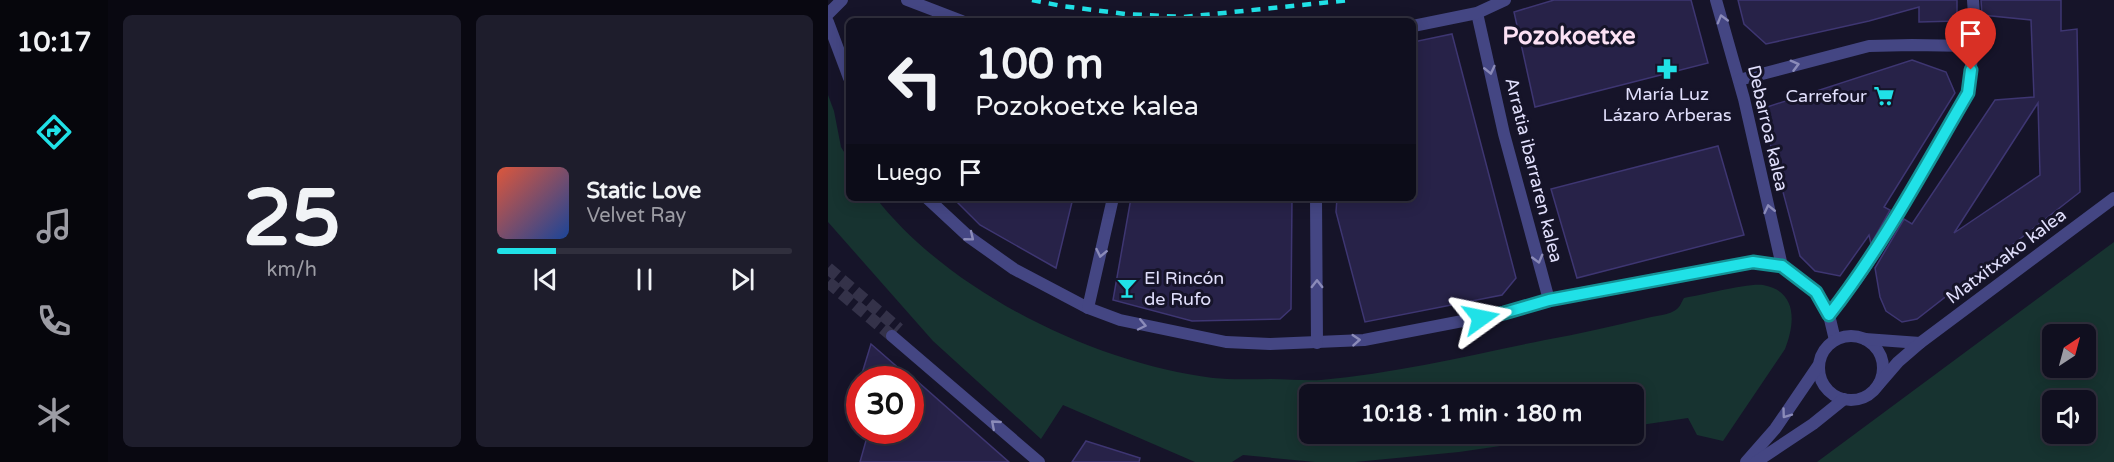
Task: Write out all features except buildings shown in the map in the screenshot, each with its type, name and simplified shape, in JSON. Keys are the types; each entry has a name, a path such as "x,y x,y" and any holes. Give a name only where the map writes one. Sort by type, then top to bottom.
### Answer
{"street":[{"path":"828,14 842,0"},
{"path":"907,0 954,18"},
{"path":"1416,26 1477,13 1505,0"},
{"name":"Debarroa kalea","path":"1716,0 1739,80 1782,266"},
{"path":"1829,315 1876,251 1968,93 1975,30 1973,0"},
{"name":"Arratia ibarraren kalea","path":"1477,13 1504,134 1549,300"},
{"path":"828,22 846,70"},
{"path":"1739,80 1869,46 1973,46"},
{"name":"Matxitxako kalea","path":"1879,384 1898,362 1920,343 2114,198"},
{"path":"930,201 969,237 1014,269 1088,308 1120,320 1226,342 1270,344 1364,340 1504,313 1549,300 1753,262 1782,266 1816,292 1829,315 1835,340"},
{"path":"1088,308 1112,201"},
{"path":"1316,201 1317,342"},
{"path":"892,336 1039,462"},
{"path":"1746,462 1775,429 1818,366 1827,347 1835,340 1845,336 1856,336 1865,339 1920,343"},
{"path":"1818,366 1824,385 1830,393 1844,399 1860,399 1869,395 1879,384 1883,369 1882,359 1872,344 1865,339"},
{"path":"1756,462 1813,424 1844,399"}],"green space":[{"path":"828,95 834,111 841,147 846,155 846,201 879,201 907,232 943,264 984,293 1028,318 1074,340 1121,357 1168,370 1220,379 1321,380 1378,373 1583,333 1662,315 1677,309 1684,298 1756,285 1774,288 1783,294 1788,301 1792,319 1785,349 1723,441 1697,435 1688,418 1644,425 1644,384 1299,384 1299,444 1515,444 1355,462 1315,462 1243,455 1232,462 1195,462 1063,405 1041,439 933,341 828,222"},
{"path":"2114,242 2114,462 1817,462"}],"tunnel":[{"path":"828,268 899,329"},
{"path":"828,282 892,336"}],"railway":[{"path":"1032,0 1125,14 1184,17 1351,0"}],"place":[{"name":"María Luz Lázaro Arberas","path":"1667,69"},
{"name":"Carrefour","path":"1884,96"},
{"name":"El Rincón de Rufo","path":"1127,288"}],"district":[{"name":"Pozokoetxe","path":"1569,36"}],"route":[{"path":"1481,318 1549,300 1753,262 1782,266 1816,292 1829,315 1876,251 1968,93 1971,70"}]}
